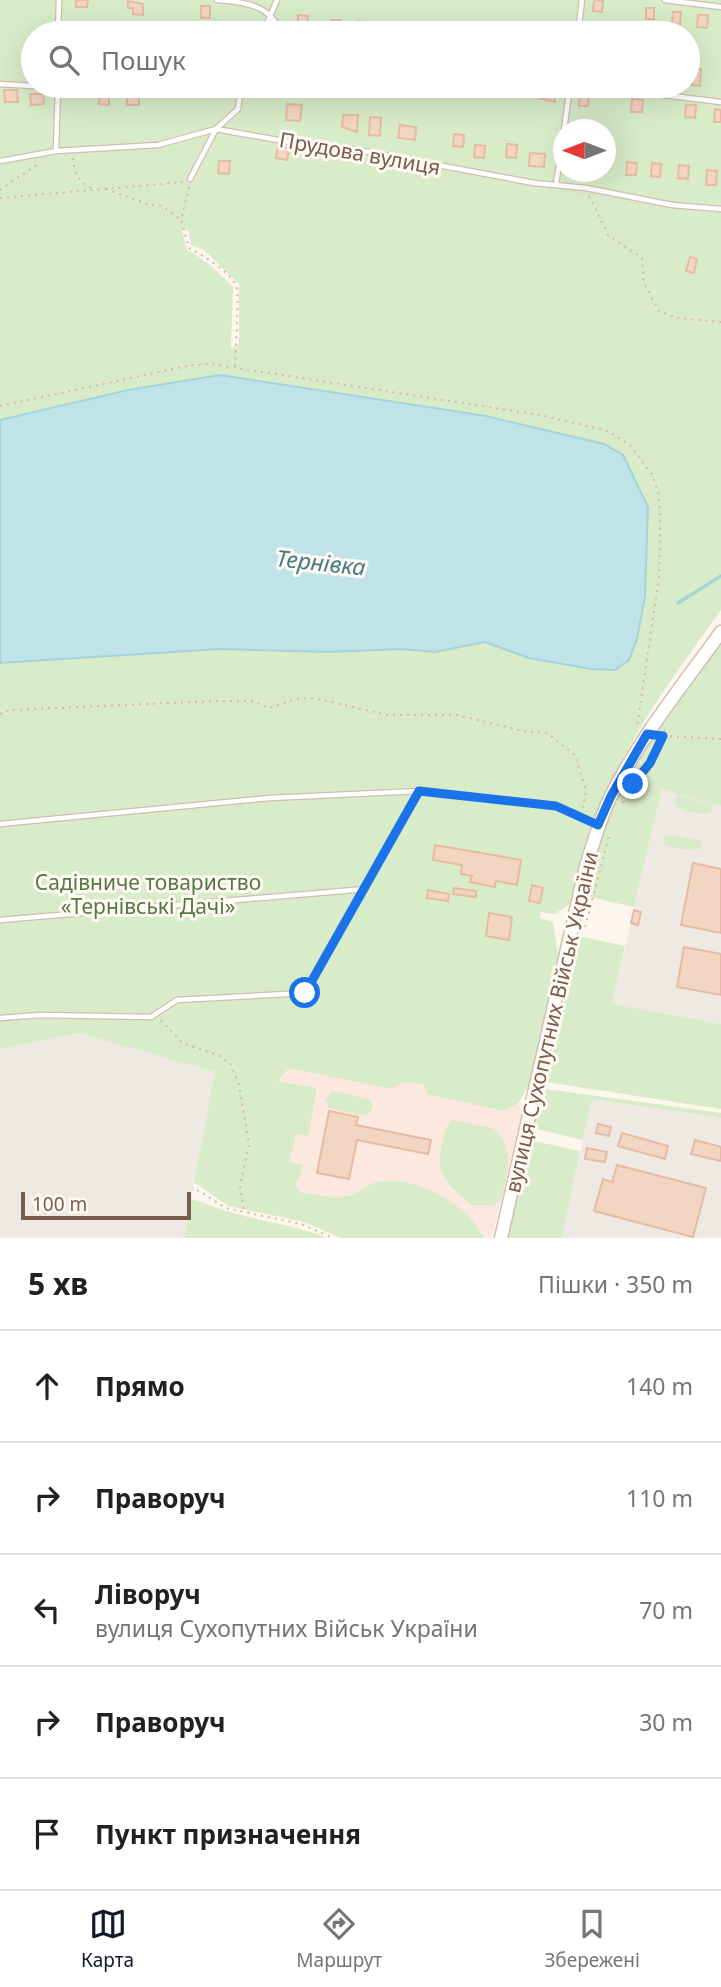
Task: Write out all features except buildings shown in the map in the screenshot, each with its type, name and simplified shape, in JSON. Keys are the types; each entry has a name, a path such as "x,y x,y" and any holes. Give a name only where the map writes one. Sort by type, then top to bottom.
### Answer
{"street":[{"name":"вулиця Сухопутних Військ України","path":"501,1238 586,866 604,829 611,796 642,730 721,632"}],"lane":[{"path":"58,21 59,0"},
{"path":"217,0 253,4 269,13 276,21"},
{"path":"267,21 277,0"},
{"path":"579,21 582,0"},
{"path":"665,0 721,7"},
{"path":"0,85 21,86"},
{"path":"55,151 57,98"},
{"path":"190,179 216,129 235,115 239,98"},
{"path":"566,119 568,98"},
{"path":"688,98 721,102"},
{"name":"Прудова вулиця","path":"0,161 55,151 158,145 216,129 306,145 347,148 534,183 586,188 672,205 721,209"},
{"path":"0,1018 40,1015 151,1017 177,1000 305,993 419,791"},
{"path":"0,824 270,798 419,791 556,806 604,829"},
{"path":"0,920 365,889"}],"path":[{"path":"72,150 74,172 80,182 93,190"},
{"path":"0,190 55,151"},
{"path":"0,198 186,182 190,179"},
{"path":"190,179 181,220 189,248 199,251 236,285 238,297 235,367"},
{"path":"586,188 608,235 642,258 645,266 644,283 659,311 678,318 721,322"},
{"path":"105,189 146,204 162,206 181,220"},
{"path":"0,406 192,365 235,367 540,415 608,432 631,446 653,476 659,495 659,577 642,730 663,736 721,739"},
{"path":"0,714 9,710 218,701 253,701 269,708 296,699 314,698 398,716 457,715 523,731 547,733 561,742 575,755 586,791 581,817"},
{"path":"618,811 650,763 668,721"},
{"path":"585,927 604,829"},
{"path":"156,1014 182,1044 218,1055 231,1065 239,1085 249,1144 240,1186 244,1212"},
{"path":"197,1190 226,1208 301,1224 333,1238"}],"shaded area":[{"path":"662,788 721,806 721,1024 612,1004"},
{"path":"79,1033 215,1072 184,1238 0,1238 0,1049"},
{"path":"295,1060 524,1106 492,1238 421,1238 251,1203 278,1081"},
{"path":"592,1099 721,1118 721,1238 529,1238 564,1227"}],"green space":[{"name":"Садівниче товариство «Тернівські Дачі»","path":"0,0 721,0 721,610 635,736 594,818 558,804 557,809 590,827 570,904 554,914 541,912 540,918 553,922 558,954 529,1085 517,1105 503,1111 427,1094 423,1085 404,1082 391,1089 289,1068 278,1081 317,1088 308,1136 296,1134 289,1162 303,1165 300,1178 295,1184 302,1193 342,1197 375,1183 409,1183 454,1203 484,1238 341,1238 304,1222 228,1206 194,1182 215,1072 79,1033 0,1049 0,663 220,649 329,652 402,649 435,652 485,642 529,658 591,669 645,596 648,507 623,455 604,444 486,416 220,375 128,390 0,420","holes":["182,230 188,230 191,245 204,250 239,284 239,344 231,349 233,287 211,266 187,250"]},
{"path":"721,642 721,806 662,789 634,907 585,896 593,860 605,826 637,761"},
{"path":"678,795 711,804 712,811 707,814 683,811 674,801"},
{"path":"668,834 701,841 703,845 696,850 671,847 663,843 663,838"},
{"path":"579,936 625,946 612,1004 721,1024 721,1109 546,1082"},
{"path":"546,1089 721,1113 721,1118 592,1099 583,1140 537,1129 535,1108"},
{"path":"333,1091 369,1099 373,1105 371,1112 365,1116 329,1108 325,1099"},
{"path":"453,1120 493,1128 505,1144 508,1152 506,1180 501,1200 493,1205 471,1205 444,1177 440,1162 443,1139 446,1128"},
{"path":"534,1141 580,1151 562,1238 507,1238 528,1145"},
{"path":"191,1199 239,1215 302,1229 327,1238 184,1238"}],"water":[{"path":"220,375 486,416 604,444 623,455 648,507 645,596 637,639 629,660 615,670 591,669 529,658 485,642 435,652 402,649 329,652 220,649 0,663 0,420 128,390"}],"waterway":[{"name":"Тернівка","path":"678,603 721,576"}],"route":[{"path":"305,993 419,791 556,806 598,825 611,796 647,734 663,736 650,763 633,784"}]}
